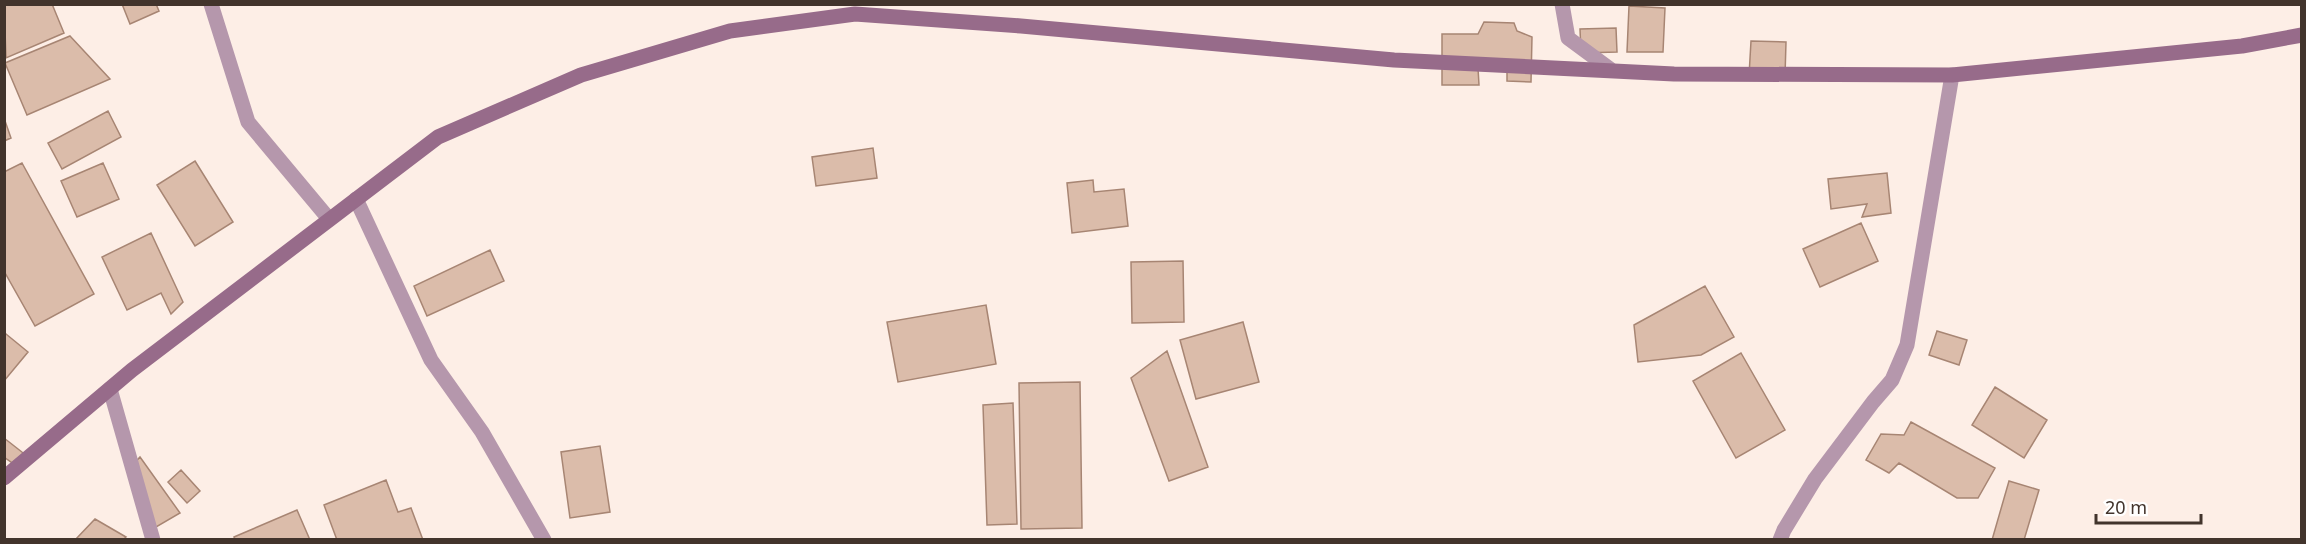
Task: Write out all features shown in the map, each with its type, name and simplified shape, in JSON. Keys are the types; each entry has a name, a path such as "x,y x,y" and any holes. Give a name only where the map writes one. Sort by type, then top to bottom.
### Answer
{"main road":[{"path":"4,478 110,389 438,137 581,75 730,32 855,14 1021,26 1394,60 1674,74 1952,75 2242,46 2301,35"}],"street":[{"path":"211,4 248,122 329,219"},
{"path":"1562,4 1568,38 1610,69"},
{"path":"1780,540 1815,479 1873,402 1892,381 1907,345 1952,75"},
{"path":"356,199 431,360 482,432 544,540"},
{"path":"110,389 153,540"}],"building":[{"path":"4,4 52,4 64,33 6,58"},
{"path":"122,4 156,4 159,11 130,24"},
{"path":"1629,6 1665,8 1663,52 1627,52"},
{"path":"1484,22 1514,23 1517,31 1532,37 1531,82 1507,81 1507,68 1478,68 1479,85 1442,85 1442,34 1478,34"},
{"path":"1616,28 1617,52 1581,53 1580,29"},
{"path":"70,36 110,79 27,115 5,63"},
{"path":"1751,41 1786,42 1785,76 1749,76"},
{"path":"108,111 121,137 62,169 48,143"},
{"path":"4,118 11,138 4,141"},
{"path":"873,148 877,178 816,186 812,157"},
{"path":"195,161 233,222 195,246 157,185"},
{"path":"22,163 94,294 35,326 4,271 4,172"},
{"path":"103,163 119,199 77,217 61,181"},
{"path":"1887,173 1891,213 1862,217 1867,204 1831,209 1828,179"},
{"path":"1093,180 1094,192 1124,189 1128,226 1072,233 1067,183"},
{"path":"1861,223 1878,261 1820,287 1803,249"},
{"path":"151,233 183,302 171,314 161,293 127,310 102,257"},
{"path":"490,250 504,281 427,316 414,286"},
{"path":"1183,261 1184,322 1132,323 1131,262"},
{"path":"1705,286 1734,337 1701,355 1638,362 1634,325"},
{"path":"986,305 996,364 898,382 887,322"},
{"path":"1243,322 1259,382 1196,399 1180,340"},
{"path":"1937,331 1967,340 1959,365 1929,355"},
{"path":"6,334 28,352 4,381 4,335"},
{"path":"1167,351 1208,467 1169,481 1131,378"},
{"path":"1741,353 1785,430 1736,458 1693,381"},
{"path":"1080,382 1082,528 1021,529 1019,383"},
{"path":"1995,387 2047,420 2024,458 1972,425"},
{"path":"1013,403 1017,524 987,525 983,405"},
{"path":"1911,422 1995,468 1978,498 1957,498 1899,463 1889,473 1866,460 1881,434 1904,435"},
{"path":"4,438 27,456 18,467 4,457"},
{"path":"600,446 610,512 570,518 561,452"},
{"path":"140,457 180,513 151,530 128,470"},
{"path":"181,470 200,491 187,503 168,482"},
{"path":"386,480 398,512 411,508 423,540 337,540 324,505"},
{"path":"2009,481 2039,490 2024,540 1992,540"},
{"path":"297,510 310,540 235,540 234,537"},
{"path":"95,519 126,537 123,540 75,540"}]}
